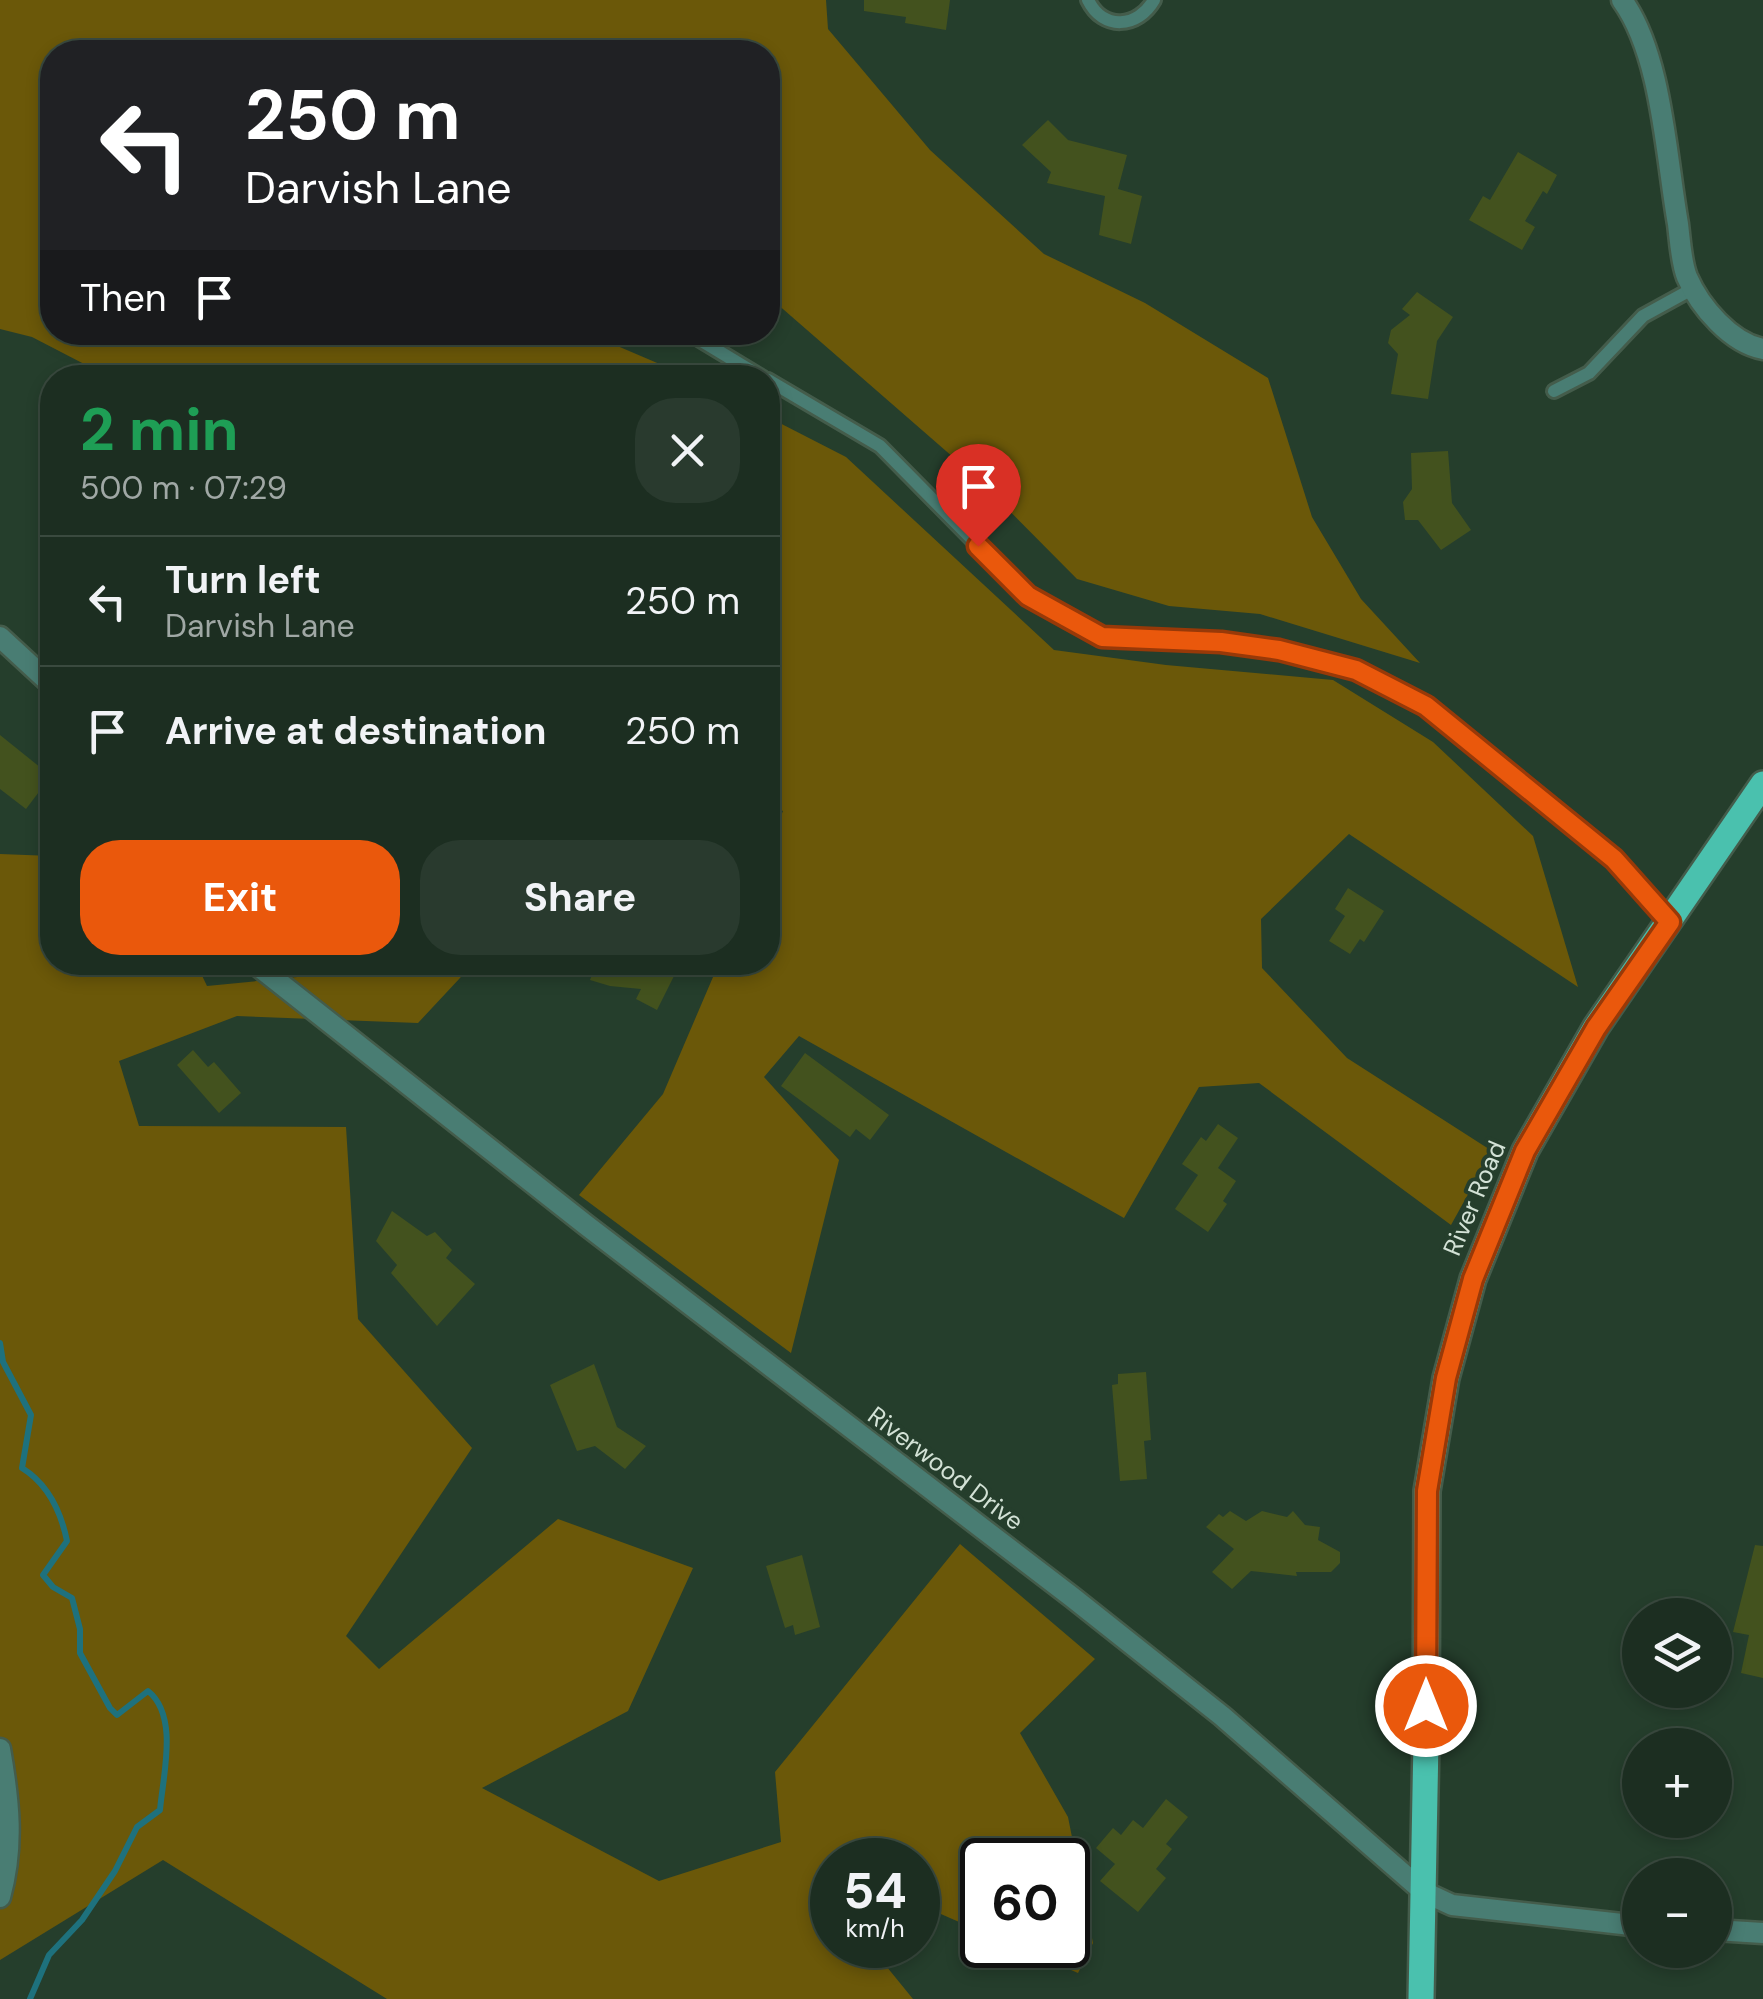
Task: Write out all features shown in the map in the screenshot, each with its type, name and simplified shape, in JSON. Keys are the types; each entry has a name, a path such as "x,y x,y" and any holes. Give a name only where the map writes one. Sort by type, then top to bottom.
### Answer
{"main road":[{"name":"River Road","path":"1420,1999 1427,1491 1446,1378 1473,1279 1525,1151 1596,1028 1763,784"}],"street":[{"path":"1622,0 1633,16 1662,108 1687,276 1713,316 1746,346 1763,349"},
{"path":"0,637 40,674"},
{"name":"Riverwood Drive","path":"269,975 602,1237 1072,1596 1222,1716 1424,1892 1452,1905 1622,1924"},
{"path":"0,1749 10,1863 0,1898"},
{"path":"1732,1931 1763,1933"}],"lane":[{"path":"1088,0 1098,15 1118,23 1139,18 1154,0"},
{"path":"1554,391 1589,372 1643,316 1694,288"},
{"path":"709,345 742,365"},
{"path":"780,388 880,446 1028,596 1102,637 1221,642 1279,650 1356,670 1426,706 1614,859 1670,922"}],"shaded area":[{"path":"0,0 826,0 828,29 930,150 1044,254 1145,303 1268,378 1312,517 1361,599 1420,663 1260,614 1169,606 1077,579 977,478 780,306 780,40 40,40 40,341 0,329"},
{"path":"47,345 615,345 662,365 86,365"},
{"path":"780,423 846,457 1054,650 1333,680 1433,742 1533,836 1578,987 1349,834 1261,919 1262,968 1347,1058 1492,1151 1451,1225 1259,1083 1199,1087 1124,1218 799,1036 764,1077 839,1160 791,1353 579,1195 663,1094 714,975 780,975"},
{"path":"0,854 40,856 40,975 202,975 207,986 318,975 463,975 418,1023 237,1016 119,1061 139,1126 346,1127 358,1319 472,1448 346,1636 379,1669 558,1519 693,1568 628,1711 482,1788 659,1881 781,1842 775,1772 960,1544 1095,1659 1020,1733 1068,1817 1072,1838 960,1838 960,1922 940,1914 940,1838 810,1838 810,1968 888,1968 913,1999 387,1999 163,1860 0,1960"}],"building":[{"path":"864,0 950,0 946,30 905,23 906,17 864,11"},
{"path":"1048,120 1068,140 1127,155 1118,189 1142,196 1131,244 1099,235 1105,196 1047,183 1051,172 1022,145"},
{"path":"1518,152 1557,175 1525,221 1535,227 1522,250 1469,220 1483,196 1490,200"},
{"path":"1417,292 1453,317 1437,341 1428,399 1391,394 1398,354 1388,343 1391,330 1410,315 1402,309"},
{"path":"1448,451 1452,503 1471,530 1441,550 1418,520 1405,520 1403,502 1412,489 1411,453"},
{"path":"0,735 40,767 40,791 26,809 0,789"},
{"path":"1348,888 1384,911 1364,942 1360,939 1350,954 1329,941 1345,916 1335,909"},
{"path":"592,975 674,975 657,1010 636,999 641,989 590,980"},
{"path":"193,1050 208,1067 214,1062 241,1093 219,1113 177,1065"},
{"path":"805,1053 889,1115 870,1140 856,1129 850,1137 781,1086"},
{"path":"1218,1124 1238,1138 1218,1168 1236,1181 1223,1201 1227,1204 1208,1232 1175,1209 1198,1175 1182,1164 1201,1137 1206,1141"},
{"path":"392,1211 427,1236 435,1232 452,1250 446,1258 475,1284 437,1326 391,1273 397,1265 376,1241"},
{"path":"594,1364 617,1427 646,1446 625,1469 595,1446 577,1451 550,1385"},
{"path":"1146,1372 1151,1440 1144,1441 1147,1479 1120,1481 1112,1385 1118,1384 1118,1374"},
{"path":"1230,1511 1246,1521 1262,1511 1287,1517 1293,1511 1305,1525 1320,1527 1318,1540 1340,1552 1340,1563 1331,1572 1296,1572 1297,1576 1251,1571 1232,1589 1212,1572 1234,1549 1206,1527 1219,1514 1223,1517"},
{"path":"1755,1545 1763,1546 1763,1678 1741,1673 1749,1635 1733,1632"},
{"path":"802,1555 820,1627 795,1635 793,1625 785,1628 766,1566"},
{"path":"1166,1799 1188,1817 1166,1844 1172,1849 1156,1869 1166,1878 1138,1912 1100,1881 1115,1864 1096,1848 1113,1828 1121,1835 1133,1820 1143,1828"}],"waterway":[{"path":"0,1343 3,1362 31,1415 22,1468 52,1500 67,1541 43,1575 53,1587 72,1598 80,1629 80,1653 110,1708 117,1715 148,1691 163,1715 167,1747 160,1810 137,1827 115,1871 82,1920 49,1955 30,1999"}],"route":[{"path":"978,546 1028,596 1102,637 1221,642 1279,650 1356,670 1426,706 1614,859 1670,922 1596,1028 1525,1151 1473,1279 1446,1378 1427,1491 1426,1706"}]}
